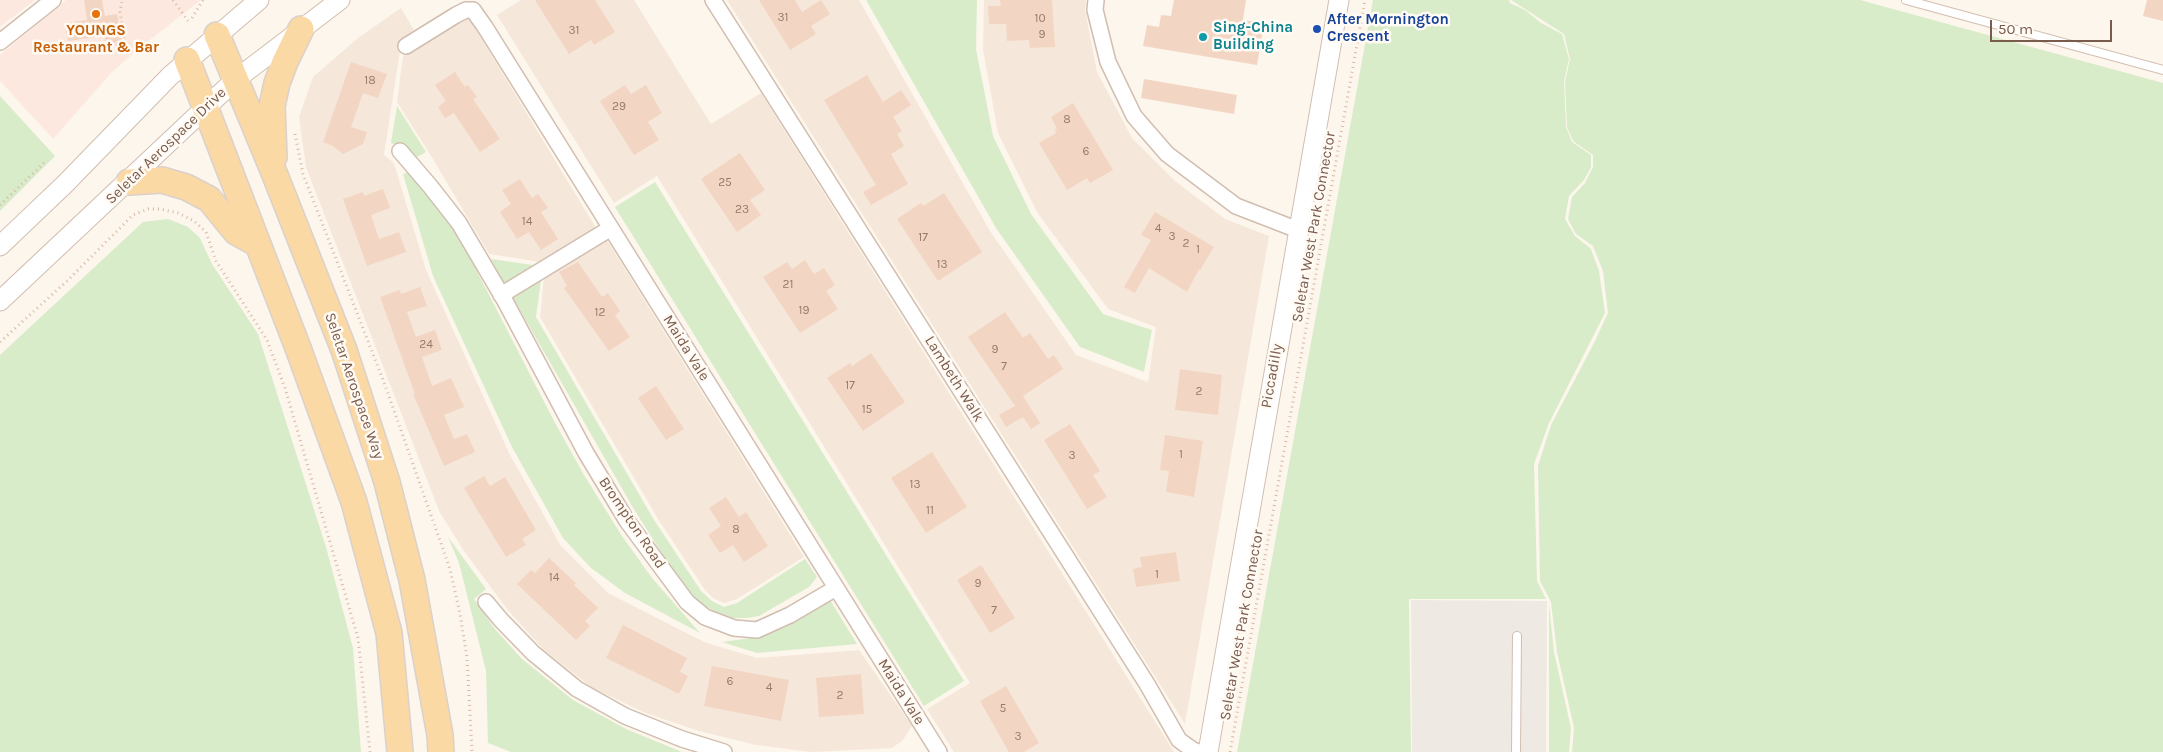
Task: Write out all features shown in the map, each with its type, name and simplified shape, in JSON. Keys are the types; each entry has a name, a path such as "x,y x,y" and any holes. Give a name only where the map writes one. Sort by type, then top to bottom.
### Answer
{"main road":[{"path":"275,175 272,106 285,62 301,28"},
{"name":"Seletar Aerospace Way","path":"216,35 275,175 344,350 386,482 412,580 440,735 440,752"},
{"path":"187,60 298,348 354,502 389,633 400,752"},
{"path":"129,182 162,180 186,187 209,198 236,232 256,243"}],"street":[{"path":"0,42 53,0"},
{"path":"0,246 65,184 187,60 259,0"},
{"name":"Seletar Aerospace Drive","path":"0,301 129,182 235,80 340,0"},
{"name":"Lambeth Walk","path":"713,0 1137,667 1179,740 1199,752"},
{"path":"1096,0 1095,10 1108,62 1134,116 1167,154 1236,206 1298,230"},
{"name":"Piccadilly","path":"1208,752 1338,0"},
{"name":"Maida Vale","path":"406,46 461,13 473,10 836,588 932,750"},
{"name":"Brompton Road","path":"400,151 459,223 501,295 586,454 627,521 687,602 705,617 734,628 757,630 790,615 836,588"},
{"path":"501,295 611,228"},
{"path":"486,602 533,653 577,688 624,716 682,739 724,752"}],"lane":[{"path":"1906,0 2163,70"},
{"path":"1516,752 1517,636"}],"path":[{"path":"69,52 125,43 120,12 122,0"},
{"path":"173,0 188,22"},
{"path":"192,18 203,0"},
{"name":"Seletar West Park Connector","path":"1230,752 1365,0"},
{"path":"293,127 303,174 385,385 450,569 467,657 472,752"},
{"path":"0,205 47,160"},
{"path":"0,342 67,281 133,215 148,209 160,209 178,213 194,221 206,232 216,261 267,340 285,388 358,638 370,752"}],"shaded area":[{"path":"0,0 35,0 0,27"},
{"path":"66,0 201,0 111,73 53,139 0,81 0,55"},
{"path":"521,0 634,0 711,124 761,93 1174,752 954,752 927,709 970,683 657,176 614,203 497,15"},
{"path":"727,0 859,0 990,231 1076,355 1148,382 1156,327 1108,309 1037,212 998,133 983,50 984,0 1086,0 1085,10 1097,72 1132,138 1175,181 1225,219 1269,236 1185,724"},
{"path":"401,8 414,30 402,38 384,155 394,163 426,270 509,453 561,546 608,593 704,642 757,658 859,650 912,726 902,741 892,748 812,752 756,745 699,731 643,712 591,687 543,649 507,609 464,551 439,511 306,167 299,117 313,77 358,38"},
{"path":"469,18 596,228 541,262 489,254 397,102 403,56"},
{"path":"607,240 804,557 737,599 724,603 713,598 705,590 658,519 540,317 544,277"},
{"path":"1411,600 1547,601 1546,752 1412,752"}],"green space":[{"path":"866,0 977,0 976,49 993,136 1031,214 1103,314 1152,330 1144,372 1080,347 996,228"},
{"path":"1373,0 1509,0 1510,3 1525,10 1541,23 1562,34 1569,59 1564,81 1566,127 1572,142 1591,155 1591,167 1584,180 1569,196 1565,219 1575,236 1591,249 1599,271 1605,313 1549,423 1534,464 1537,581 1546,599 1409,599 1411,752 1237,752"},
{"path":"1511,0 1860,0 2163,83 2163,752 1572,752 1574,728 1557,652 1551,602 1540,581 1538,466 1551,425 1608,313 1603,271 1593,246 1576,234 1568,219 1572,197 1585,183 1593,167 1593,155 1573,141 1567,127 1565,82 1570,59 1564,34"},
{"path":"0,96 55,156 0,211"},
{"path":"397,106 426,152 417,157 410,150 391,143"},
{"path":"411,171 441,210 469,256 554,421 584,475 622,536 652,578 700,633 625,593 591,568 563,538 512,447 433,276 403,174"},
{"path":"655,182 964,681 924,706 615,207"},
{"path":"168,219 188,227 200,238 212,264 258,334 326,547 353,648 361,752 0,752 0,355 143,222"},
{"path":"491,259 540,266 505,285"},
{"path":"541,280 536,317 654,520 701,591 712,601 724,607 737,603 805,559 817,577 809,587 759,616 747,618 727,618 694,600 678,579 632,506 512,296"},
{"path":"448,537 486,589 474,599 494,628 522,659 573,700 626,729 682,752 511,752 488,743 486,671 459,563"},
{"path":"830,600 857,644 757,653 722,642 758,637"},
{"path":"1549,604 1554,652 1571,728 1569,752 1549,752"}],"building":[{"path":"84,0 102,0 105,16 117,14 122,41 106,43 104,36 68,41 65,23 87,20"},
{"path":"535,0 595,0 615,32 594,45 591,40 569,54"},
{"path":"759,0 795,0 802,12 821,0 830,14 811,26 816,34 790,50"},
{"path":"1000,0 1052,0 1055,47 1030,48 1029,40 1007,41 1006,24 989,24 988,6 1001,6"},
{"name":"Sing-China Building","path":"1174,0 1246,0 1243,20 1264,23 1257,65 1143,46 1147,25 1159,27 1161,15 1171,16"},
{"path":"2147,0 2163,0 2163,21 2143,16"},
{"path":"351,62 387,74 378,98 363,93 351,127 367,132 363,144 343,154 333,146 323,142"},
{"path":"455,72 465,87 468,85 477,97 473,99 500,139 480,152 454,113 445,118 438,107 446,101 435,85"},
{"path":"867,75 883,102 901,90 911,105 893,117 902,131 897,134 904,146 891,154 908,184 871,205 863,192 876,185 824,100"},
{"name":"Sing-China Building","path":"1144,79 1237,95 1234,114 1141,98"},
{"path":"625,85 631,94 646,85 662,113 648,122 659,140 634,155 600,101"},
{"path":"1073,103 1113,170 1090,183 1087,178 1067,190 1039,143 1056,133 1055,130 1057,129 1051,117"},
{"path":"740,153 765,190 750,200 761,215 737,232 701,179"},
{"path":"520,179 532,198 538,194 548,208 541,212 558,239 541,250 529,232 517,239 500,212 511,204 502,190"},
{"path":"383,189 390,208 371,215 379,239 399,232 406,252 367,266 343,199 363,192 364,196"},
{"path":"944,193 982,252 938,281 897,219 921,203 923,206"},
{"path":"1155,212 1214,247 1199,269 1187,292 1149,268 1135,293 1124,287 1151,240 1141,235"},
{"path":"805,260 814,274 824,268 835,285 826,291 838,309 800,333 763,277 787,262 792,269"},
{"path":"578,262 602,297 608,293 620,311 615,315 630,337 609,351 564,288 567,286 559,272"},
{"path":"420,287 427,306 407,312 416,337 435,330 442,350 422,357 432,386 451,378 464,407 444,415 454,439 467,434 475,452 444,466 413,394 415,394 380,297 400,290 401,294"},
{"path":"1005,312 1023,338 1030,333 1048,359 1054,355 1063,369 1023,396 1040,423 1031,429 1023,417 1006,427 999,415 1015,406 968,337"},
{"path":"871,353 905,402 863,431 827,378 850,363 852,366"},
{"path":"1180,369 1222,375 1218,415 1175,410"},
{"path":"656,386 684,429 666,440 638,398"},
{"path":"1070,424 1100,471 1093,475 1107,497 1087,509 1044,440"},
{"path":"1165,435 1203,441 1194,497 1166,492 1169,471 1160,470"},
{"path":"932,452 967,507 926,533 891,478"},
{"path":"484,476 490,486 505,477 536,530 522,539 526,545 506,557 464,488"},
{"path":"726,497 739,517 746,512 768,546 744,562 733,545 720,553 708,535 721,526 709,508"},
{"path":"1176,552 1180,581 1136,587 1133,569 1142,567 1140,557"},
{"path":"549,558 576,583 574,585 598,608 585,621 590,626 576,640 517,584 531,570 535,573"},
{"path":"981,565 1015,618 990,633 957,580"},
{"path":"623,625 687,658 680,672 688,676 679,694 606,658"},
{"path":"712,666 789,680 781,721 704,706"},
{"path":"861,674 864,714 819,717 816,678"},
{"path":"1006,686 1039,743 1024,752 1009,752 980,701"}],"place":[{"name":"YOUNGS Restaurant & Bar","path":"96,14"},
{"name":"After Mornington Crescent","path":"1317,29"},
{"name":"Sing-China Building","path":"1203,37"}]}
